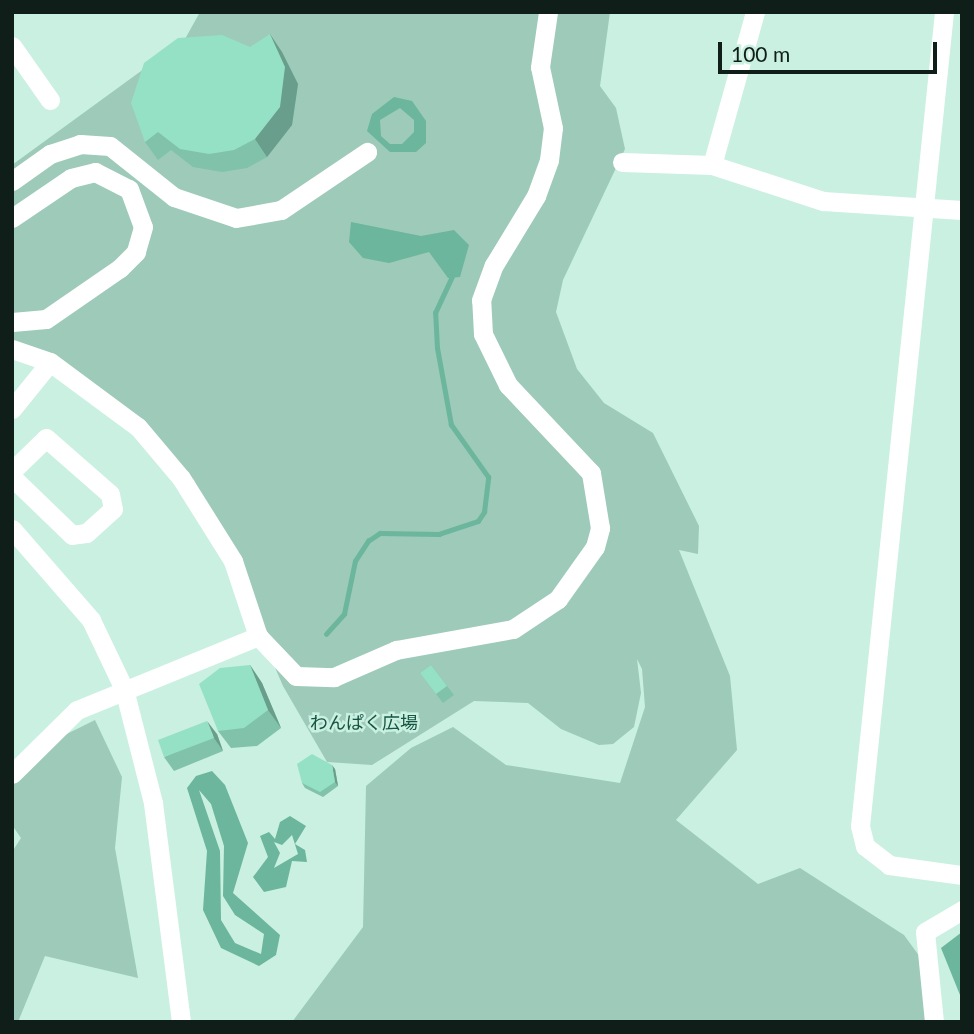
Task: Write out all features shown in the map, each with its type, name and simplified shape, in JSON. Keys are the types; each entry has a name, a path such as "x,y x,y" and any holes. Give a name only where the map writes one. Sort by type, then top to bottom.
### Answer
{"street":[{"path":"12,349 50,362 138,427 181,478 233,561 258,636 279,665 315,679 396,650 485,638 513,629 558,599 595,547 600,510 591,473 508,385 491,360 482,323 481,300 494,265 536,195 549,160 553,128 540,66 548,12"},
{"path":"712,165 755,12"},
{"path":"944,12 860,825 865,846 889,865 962,875"},
{"path":"12,46 50,100"},
{"path":"12,181 50,154 80,144 110,146 174,197 236,218 281,210 367,152"},
{"path":"622,163 712,165 823,201 925,204 962,210"},
{"path":"12,218 71,178 95,172 129,189 143,227 136,251 120,268 46,319 12,322"},
{"path":"12,409 50,362"},
{"path":"12,471 46,438 110,494 113,509 86,533 72,535 12,477"},
{"path":"12,529 91,620 124,689 153,803 181,1022"},
{"path":"12,774 77,710 258,636"},
{"path":"934,1022 925,932 952,920 962,910"}],"green space":[{"name":"わんぱく広場","path":"200,12 610,12 600,86 616,108 625,149 563,280 556,312 577,369 604,403 653,433 699,526 698,554 679,550 730,676 737,750 676,820 758,884 800,868 904,935 920,957 929,1022 292,1022 363,927 366,786 411,748 453,727 506,765 620,783 645,707 642,669 637,659 641,693 634,727 613,744 599,745 561,729 528,703 474,701 372,765 327,762 283,686 194,480 77,382 12,348 12,165 185,39"},
{"path":"95,720 122,777 115,848 138,978 45,956 18,1022 12,1022 12,852 21,838 12,825 12,761"}],"shaded area":[{"path":"394,97 412,101 426,121 426,143 416,152 390,152 367,131 372,114","holes":["400,108 414,120 414,132 402,144 390,144 381,136 380,120"]},
{"path":"351,222 421,236 454,230 469,245 460,277 448,278 429,252 389,263 363,258 349,242"},
{"path":"212,771 225,785 248,843 233,893 280,935 276,955 259,966 221,948 203,910 207,851 187,788 196,776","holes":["199,790 211,804 224,846 223,896 235,915 264,934 261,954 235,943 221,920 220,851"]},
{"path":"290,816 306,826 295,844 305,850 307,862 292,861 286,887 264,892 253,877 268,857 260,836 269,832 275,839 280,822","holes":["292,835 298,854 274,868 280,853 274,842 282,845"]},
{"path":"962,932 962,1000 941,948"}],"building":[{"path":"270,34 285,67 280,107 255,139 234,150 209,154 180,149 158,132 145,142 131,103 144,63 178,38 222,35 250,47"},
{"path":"250,665 268,710 244,728 218,731 199,684 220,668"},
{"path":"431,665 447,686 436,694 420,673"},
{"path":"207,721 214,738 164,757 158,740"},
{"path":"312,754 332,765 335,782 320,792 302,783 297,764"}],"waterway":[{"path":"326,634 344,614 355,561 368,541 380,533 439,534 478,521 484,512 488,477 451,425 437,348 435,313 452,277"}]}
